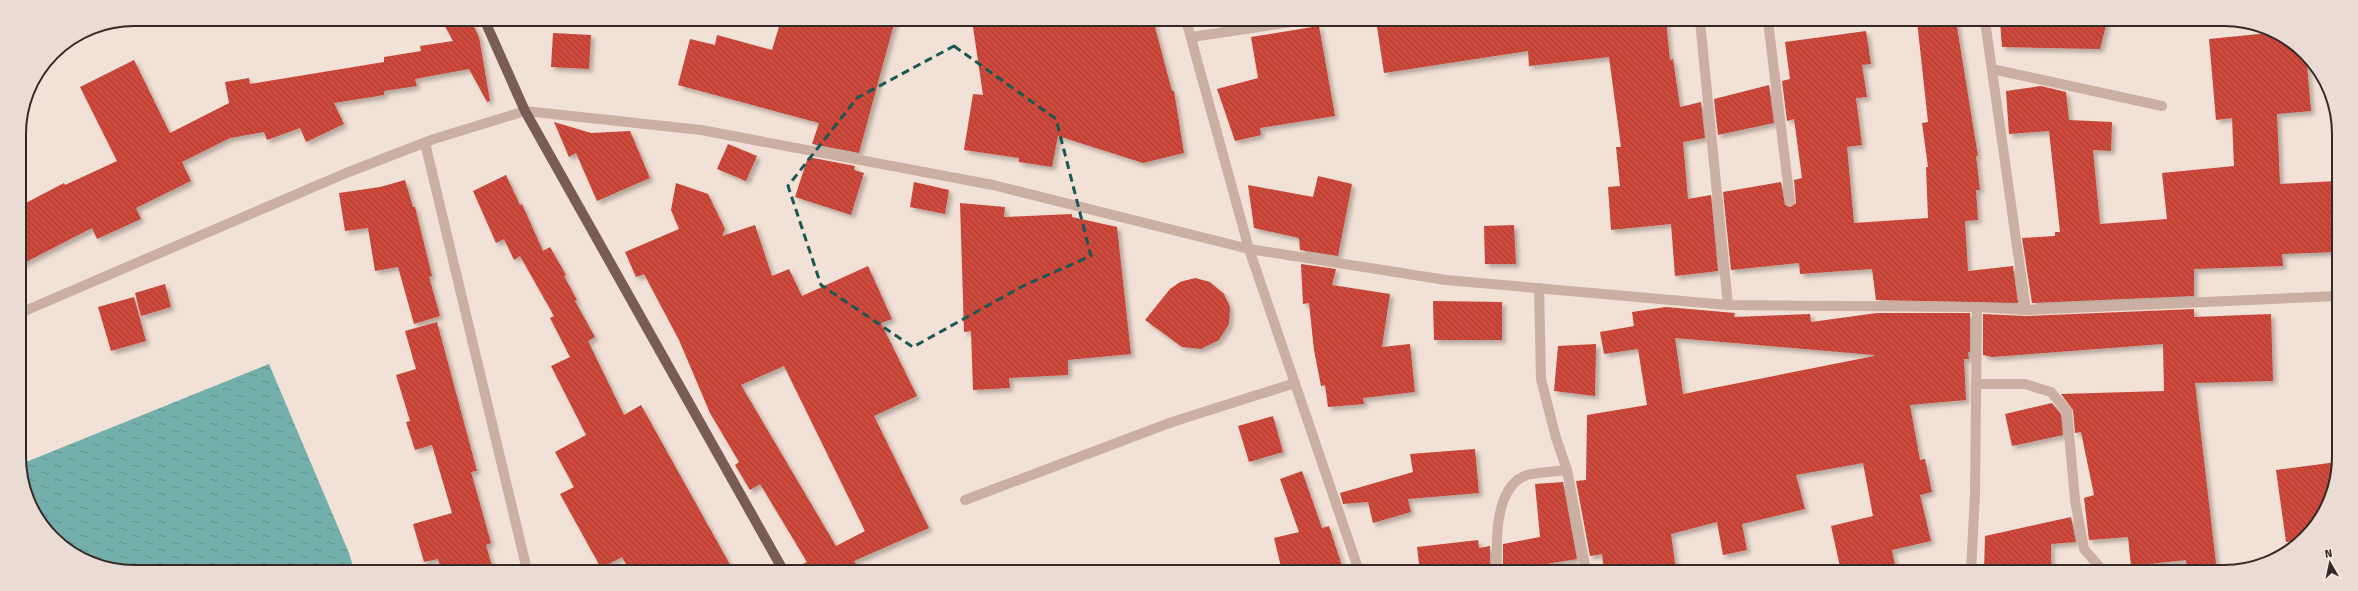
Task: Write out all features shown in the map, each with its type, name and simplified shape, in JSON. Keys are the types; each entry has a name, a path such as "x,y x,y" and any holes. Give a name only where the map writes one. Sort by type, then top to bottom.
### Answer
{"main road":[{"path":"487,26 525,111 780,565"}],"street":[{"path":"1188,26 1249,249 1357,565"},
{"path":"1192,37 1264,26"},
{"path":"1700,26 1728,305"},
{"path":"1769,26 1790,201"},
{"path":"1986,26 2026,310"},
{"path":"1992,69 2162,106"},
{"path":"26,310 346,173 425,143 525,111 702,130 993,185 1249,249 1446,280 1728,305 1976,307 2026,310 2332,296"},
{"path":"425,143 526,565"},
{"path":"1538,288 1541,378 1556,438 1567,470 1585,565"},
{"path":"1971,565 1975,493 1976,307"},
{"path":"965,500 1172,422 1295,383"},
{"path":"1976,384 2025,384 2051,392 2067,411 2075,500 2084,549 2097,565"},
{"path":"1497,565 1496,547 1502,505 1511,486 1527,476 1567,470"}],"highlighted area":[{"path":"954,46 1056,119 1091,256 1023,286 913,347 821,285 788,186 857,98"}],"water":[{"path":"269,364 349,553 353,565 127,565 99,559 80,551 68,543 48,523 37,505 32,492 26,462"}],"building":[{"path":"445,26 474,26 479,37 490,101 487,102 469,69 415,79 417,86 384,91 384,95 334,103 344,124 306,142 300,128 267,140 264,132 230,138 182,162 191,181 136,208 141,219 97,239 92,228 26,262 26,203 64,183 65,185 117,161 80,87 134,60 170,133 229,103 225,82 249,78 250,84 384,62 384,57 421,51 420,46 453,41"},
{"path":"779,26 893,26 859,153 812,144 819,123 678,85 690,39 715,45 717,35 772,50"},
{"path":"973,26 1155,26 1172,91 1174,91 1184,153 1143,163 1058,136 1052,167 1019,162 1019,158 964,150 973,94 983,95"},
{"path":"1319,26 1335,116 1260,128 1261,135 1235,141 1217,89 1258,78 1251,37"},
{"path":"1377,26 1667,26 1670,60 1673,59 1680,107 1701,102 1705,138 1683,142 1688,199 1711,195 1718,271 1675,276 1671,224 1611,230 1608,187 1620,186 1616,147 1621,147 1609,57 1529,66 1528,51 1384,73"},
{"path":"1918,26 1957,26 1978,156 1976,156 1980,190 1976,190 1978,220 1965,221 1968,271 2013,266 2018,303 1876,300 1872,269 1800,274 1799,263 1731,270 1723,192 1781,182 1785,205 1790,207 1796,203 1794,180 1802,178 1794,119 1787,121 1782,81 1790,79 1785,42 1866,31 1871,64 1862,65 1867,97 1856,98 1862,145 1847,147 1854,223 1928,218 1926,167 1928,167 1922,123 1928,122"},
{"path":"2000,26 2106,26 2100,49 2002,47"},
{"path":"553,33 591,35 589,69 551,67"},
{"path":"2263,34 2278,40 2290,48 2307,65 2311,111 2277,114 2280,184 2332,181 2332,252 2282,254 2283,266 2194,269 2194,296 2032,303 2022,238 2055,236 2055,232 2060,232 2049,131 2009,134 2006,91 2041,86 2066,92 2069,120 2112,122 2111,151 2093,150 2100,224 2167,219 2162,173 2234,166 2232,118 2216,120 2209,39"},
{"path":"1769,85 1774,123 1718,135 1714,99"},
{"path":"554,122 591,133 630,131 650,178 597,201 576,153 569,157"},
{"path":"728,144 757,156 746,181 717,169"},
{"path":"808,157 855,166 854,170 864,173 851,215 795,197"},
{"path":"506,175 520,205 522,204 543,251 550,247 566,275 564,276 577,300 575,301 595,337 588,341 624,415 641,405 730,565 626,565 622,557 607,565 599,565 560,494 574,487 555,452 586,435 551,366 570,357 550,318 554,316 520,256 514,260 504,239 496,243 473,191"},
{"path":"1318,176 1352,184 1338,256 1300,250 1299,238 1254,228 1248,185 1313,197"},
{"path":"405,180 413,207 415,207 432,276 429,277 440,316 414,324 398,267 375,271 368,228 345,231 339,193 380,187"},
{"path":"914,182 949,190 945,214 910,207"},
{"path":"676,183 708,194 725,229 722,236 755,225 772,276 789,269 802,296 868,266 892,319 881,323 917,396 874,416 929,528 854,561 857,565 801,565 807,562 760,484 750,490 735,465 739,462 710,413 679,340 644,274 636,277 625,252 679,229 671,210","holes":["784,366 865,531 836,546 741,385"]},
{"path":"960,203 1005,207 1004,217 1072,214 1072,217 1117,227 1131,354 1068,360 1068,375 1009,378 1010,388 973,390 971,331 964,332"},
{"path":"1514,225 1516,264 1485,264 1484,226"},
{"path":"1301,264 1336,269 1332,285 1390,294 1382,347 1410,344 1415,392 1363,398 1364,404 1328,407 1325,385 1321,386 1314,350 1309,303 1303,304"},
{"path":"1195,278 1210,282 1224,294 1230,307 1229,324 1219,340 1201,349 1182,347 1145,320 1170,289 1180,282"},
{"path":"165,284 171,307 141,316 135,293"},
{"path":"134,297 146,341 111,351 98,307"},
{"path":"1433,301 1502,302 1502,340 1434,340"},
{"path":"1666,307 1735,313 1734,317 1810,314 1811,322 1877,313 1970,313 1970,352 1968,352 1969,359 1964,359 1966,400 1910,405 1920,460 1925,459 1932,492 1920,495 1931,541 1892,550 1895,565 1840,565 1831,526 1873,516 1863,463 1796,475 1805,509 1742,524 1747,550 1723,555 1717,522 1671,534 1675,565 1603,565 1602,554 1590,556 1576,481 1586,480 1587,415 1647,405 1638,349 1604,354 1600,332 1634,326 1632,312","holes":["1675,338 1874,355 1683,394"]},
{"path":"2194,309 2194,317 2271,314 2273,381 2195,383 2216,565 2186,565 2186,560 2131,565 2128,537 2089,540 2084,498 2094,495 2081,432 2075,433 2073,410 2061,394 2164,391 2163,344 1992,357 1983,355 1983,314 2026,316"},
{"path":"437,322 477,471 471,472 491,543 486,545 492,565 440,565 438,559 424,562 413,524 452,513 432,445 415,450 406,422 410,421 396,375 416,369 405,331"},
{"path":"1596,344 1595,396 1554,391 1558,346"},
{"path":"2052,403 2061,414 2063,435 2012,446 2005,414"},
{"path":"1273,416 1283,452 1249,462 1238,426"},
{"path":"1475,449 1479,493 1408,499 1411,512 1373,523 1368,502 1343,504 1340,493 1413,472 1410,454"},
{"path":"2332,463 2326,492 2318,511 2310,523 2295,538 2291,541 2286,542 2276,470"},
{"path":"1302,471 1322,528 1329,526 1342,565 1281,565 1274,538 1299,532 1280,479"},
{"path":"1563,482 1577,559 1540,565 1503,565 1503,544 1540,537 1535,484"},
{"path":"2071,517 2076,542 2051,544 2051,565 1984,565 1985,536"},
{"path":"1478,540 1479,548 1490,546 1490,565 1419,565 1417,547"}]}
